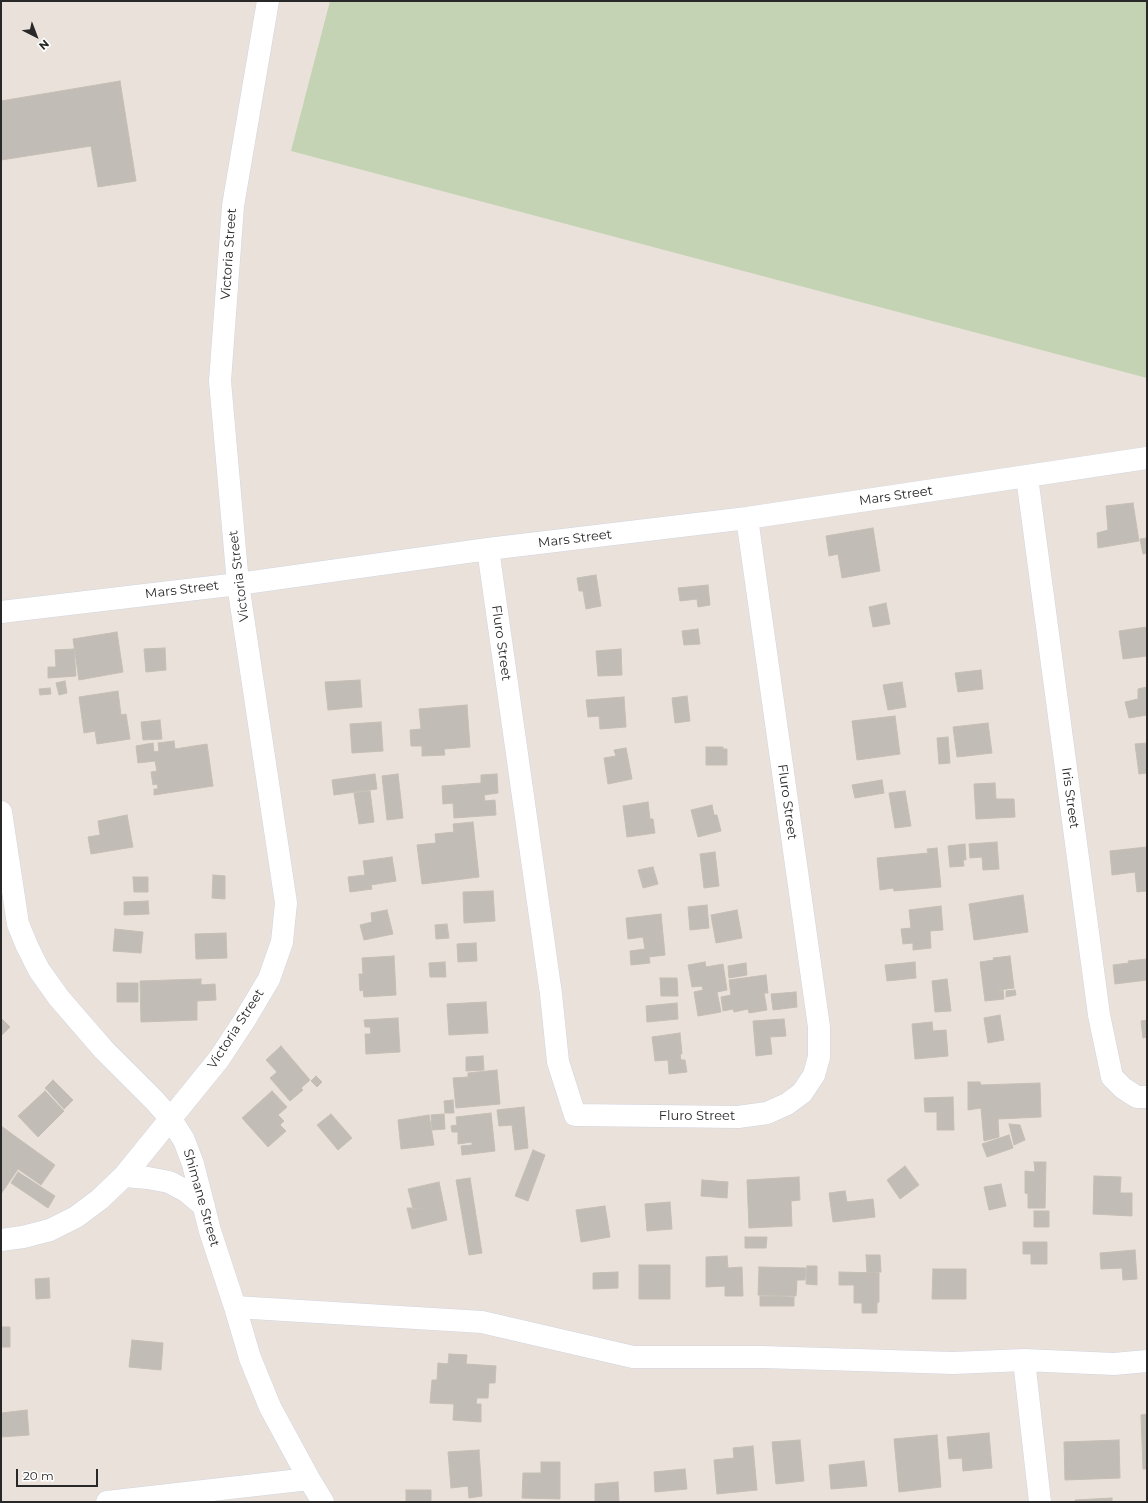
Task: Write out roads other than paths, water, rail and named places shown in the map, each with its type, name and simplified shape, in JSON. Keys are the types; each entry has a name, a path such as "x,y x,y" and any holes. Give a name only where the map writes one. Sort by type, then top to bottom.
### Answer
{"street":[{"name":"Victoria Street","path":"1,1240 23,1237 50,1230 76,1217 100,1199 124,1176 219,1059 244,1021 268,979 282,942 286,903 238,584 220,381 233,206 268,1"},
{"name":"Mars Street","path":"1,612 238,584 488,549 747,518 1147,458"},
{"name":"Iris Street","path":"1027,477 1099,1015 1112,1077 1123,1088 1137,1097 1147,1097"},
{"name":"Fluro Street","path":"488,549 551,994 558,1062 576,1115 738,1117 767,1113 787,1104 802,1093 814,1075 819,1057 819,1026 747,518"},
{"name":"Shimane Street","path":"1,812 18,924 39,970 59,998 104,1050 170,1118 184,1140 193,1164 210,1230 250,1358 270,1407 323,1502"},
{"path":"124,1176 169,1182 186,1191 204,1206"},
{"path":"235,1307 482,1322 633,1357 762,1357 953,1363 1024,1360 1114,1364 1147,1361"},
{"path":"1024,1360 1040,1502"},
{"path":"107,1502 309,1479"}]}
